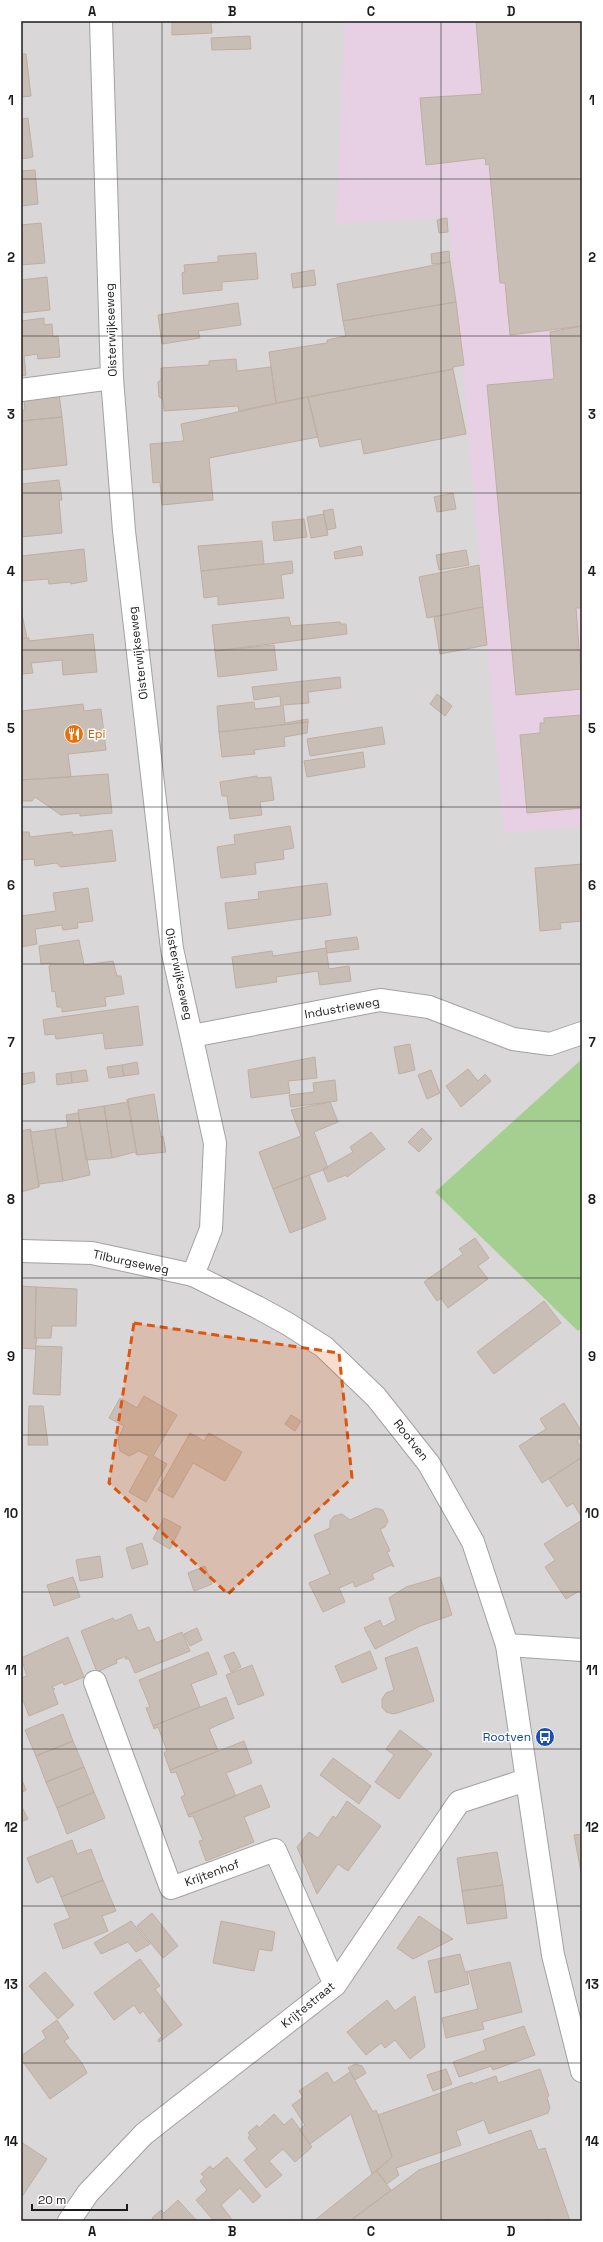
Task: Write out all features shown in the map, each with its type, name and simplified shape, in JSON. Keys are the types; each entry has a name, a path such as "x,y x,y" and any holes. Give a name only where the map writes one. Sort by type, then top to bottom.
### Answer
{"street":[{"name":"Oisterwijkseweg","path":"101,21 112,378 124,531 172,949 215,1143 211,1229 193,1275"},
{"path":"21,390 112,378"},
{"name":"Industrieweg","path":"192,1036 380,1000 429,1007 513,1039 550,1044 582,1033"},
{"name":"Tilburgseweg","path":"21,1251 92,1252 193,1275"},
{"name":"Rootven","path":"193,1275 257,1307 294,1328 324,1348 376,1397 429,1464 473,1542 507,1645 553,1955 582,2071"},
{"path":"507,1645 582,1650"},
{"name":"Krijtenhof","path":"95,1682 172,1888 276,1850 335,1985"},
{"name":"Krijtestraat","path":"69,2221 88,2193 144,2134 335,1985 460,1802 526,1780"}],"highlighted area":[{"path":"134,1323 339,1353 352,1478 228,1594 109,1483"}],"shaded area":[{"path":"21,21 582,21 582,2221 21,2221"},
{"path":"345,21 582,21 582,827 504,833 449,217 336,224"}],"green space":[{"path":"582,1059 582,1328 578,1331 435,1192"}],"building":[{"path":"172,21 232,22 211,23 212,33 172,35"},
{"path":"476,21 582,21 582,326 510,335 505,283 500,283 489,164 486,165 485,158 426,165 420,98 482,94"},
{"path":"250,36 251,49 212,50 211,38"},
{"path":"21,54 26,54 31,96 21,97"},
{"path":"28,118 33,157 21,159 21,119"},
{"path":"35,170 38,204 21,206 21,171"},
{"path":"447,218 448,232 439,233 437,220"},
{"path":"41,223 45,263 21,265 21,225"},
{"path":"449,251 450,262 432,264 431,254"},
{"path":"256,253 258,279 222,282 222,290 183,294 182,273 185,272 184,265 218,262 218,256"},
{"path":"450,262 456,302 343,321 337,284"},
{"path":"314,270 316,285 293,288 291,274"},
{"path":"47,277 50,310 21,313 21,280"},
{"path":"456,302 464,365 453,367 453,369 276,403 269,352 327,343 327,340 346,336 343,321"},
{"path":"238,303 241,325 198,331 200,338 162,344 158,315"},
{"path":"44,318 44,325 52,324 53,337 58,336 60,357 38,359 37,354 24,356 26,375 21,376 21,321"},
{"path":"582,326 582,608 576,608 582,689 516,695 487,385 554,379 550,332"},
{"path":"236,359 237,371 271,367 276,403 239,411 238,406 164,411 163,399 159,397 158,382 161,380 161,368 209,365 209,361"},
{"path":"453,369 466,434 364,454 361,439 320,447 308,397"},
{"path":"59,394 62,417 21,421 21,410 25,410 24,398"},
{"path":"308,397 318,437 209,458 213,500 162,505 160,482 153,483 150,444 184,441 181,424"},
{"path":"62,417 67,465 21,470 21,421"},
{"path":"59,480 62,500 59,500 62,533 21,537 21,484"},
{"path":"453,493 456,509 437,512 434,497"},
{"path":"333,509 336,528 327,530 323,511"},
{"path":"324,514 328,535 311,538 307,517"},
{"path":"304,519 307,537 274,541 272,522"},
{"path":"262,541 264,564 201,571 198,546"},
{"path":"361,546 363,555 335,559 334,552"},
{"path":"84,549 87,581 71,584 70,582 49,584 48,579 21,581 21,556"},
{"path":"466,550 469,565 439,570 436,555"},
{"path":"292,561 293,573 281,575 284,598 218,605 218,596 204,598 201,571"},
{"path":"479,565 483,607 427,618 419,577"},
{"path":"483,607 487,645 440,654 434,617"},
{"path":"21,610 27,638 21,639"},
{"path":"289,617 291,626 340,622 341,624 346,624 347,634 215,651 212,625"},
{"path":"93,634 97,672 63,675 62,660 31,663 33,673 21,674 21,639 29,638 29,641"},
{"path":"274,645 277,670 218,677 215,651"},
{"path":"340,677 341,688 308,692 309,703 283,705 285,723 308,719 308,722 219,732 217,706 254,702 255,709 281,706 280,696 254,700 252,687"},
{"path":"437,694 452,706 445,716 430,704"},
{"path":"83,704 84,711 101,709 106,750 68,754 71,777 21,780 21,711"},
{"path":"582,715 582,808 527,813 520,735 540,733 540,723 544,723 544,718"},
{"path":"308,722 307,733 284,737 285,746 254,750 255,754 222,757 219,732"},
{"path":"382,727 385,744 310,756 307,739"},
{"path":"363,752 365,767 307,777 304,761"},
{"path":"108,774 112,813 80,816 80,813 61,815 35,797 32,801 21,801 21,780"},
{"path":"257,776 257,778 271,777 274,800 260,802 262,815 230,819 227,796 222,796 220,782"},
{"path":"290,826 294,848 283,850 284,859 255,863 256,874 221,878 217,847 235,844 234,835"},
{"path":"112,830 116,861 61,867 56,863 35,866 34,859 21,860 21,832 29,832 30,837 72,832 73,835"},
{"path":"582,864 582,921 560,923 561,929 540,931 535,868"},
{"path":"327,883 331,915 228,929 225,903 259,899 258,892"},
{"path":"88,888 93,921 77,923 78,928 63,930 62,925 35,929 37,944 21,947 21,916 56,911 53,893"},
{"path":"357,937 359,949 327,953 325,941"},
{"path":"79,940 84,965 113,961 117,976 121,976 124,994 105,997 106,1006 62,1012 62,1007 57,1007 55,991 52,992 49,966 51,963 41,964 39,946"},
{"path":"326,948 329,969 349,966 351,981 320,985 318,971 276,977 277,982 236,988 232,957 272,951 273,956"},
{"path":"138,1006 143,1045 105,1049 103,1033 56,1039 55,1034 45,1035 43,1020"},
{"path":"410,1044 415,1070 399,1074 394,1047"},
{"path":"315,1057 317,1078 288,1081 290,1093 251,1098 248,1070"},
{"path":"137,1062 139,1074 124,1076 122,1065"},
{"path":"122,1065 124,1076 109,1078 107,1067"},
{"path":"468,1069 478,1081 485,1074 491,1081 461,1107 446,1086"},
{"path":"86,1070 88,1081 72,1083 71,1072"},
{"path":"431,1070 440,1093 427,1099 418,1075"},
{"path":"34,1072 35,1082 21,1085 21,1074"},
{"path":"71,1072 72,1083 57,1085 56,1074"},
{"path":"335,1080 337,1101 291,1107 289,1095 314,1092 313,1083"},
{"path":"154,1094 161,1137 163,1136 166,1152 137,1155 128,1099"},
{"path":"128,1102 137,1155 135,1152 112,1158 104,1106"},
{"path":"330,1102 338,1122 314,1132 328,1168 273,1189 259,1152 301,1136 291,1110"},
{"path":"104,1106 112,1158 86,1160 78,1110"},
{"path":"78,1113 90,1175 63,1181 55,1129 68,1127 66,1115"},
{"path":"422,1128 432,1139 419,1152 408,1142"},
{"path":"30,1129 39,1187 21,1192 21,1131"},
{"path":"30,1129 32,1132 55,1129 63,1181 39,1184 39,1187"},
{"path":"371,1132 385,1149 347,1177 346,1175 328,1182 323,1169 353,1152 350,1147"},
{"path":"309,1175 326,1219 290,1233 273,1189"},
{"path":"475,1238 489,1258 478,1266 488,1279 448,1308 441,1298 437,1301 424,1282 463,1254 459,1249"},
{"path":"21,1286 36,1287 35,1338 37,1338 35,1349 21,1348"},
{"path":"36,1287 77,1289 76,1326 52,1326 51,1338 35,1338"},
{"path":"544,1301 561,1323 494,1374 477,1352"},
{"path":"36,1346 62,1347 60,1395 33,1394"},
{"path":"144,1396 177,1415 153,1456 167,1464 146,1502 129,1492 149,1456 139,1451 129,1456 120,1451 118,1439 124,1426 109,1418 120,1398 137,1408"},
{"path":"564,1403 582,1432 582,1437 577,1441 582,1449 582,1457 542,1483 519,1446 546,1429 540,1419"},
{"path":"29,1406 43,1406 48,1445 28,1445"},
{"path":"291,1415 301,1421 295,1431 285,1424"},
{"path":"190,1433 204,1441 209,1433 242,1452 225,1481 193,1463 173,1498 158,1490"},
{"path":"582,1457 582,1518 573,1503 567,1507 549,1479"},
{"path":"376,1508 383,1510 388,1521 385,1527 380,1529 390,1551 387,1552 394,1567 391,1565 372,1574 374,1579 355,1587 353,1582 339,1588 345,1602 323,1612 309,1583 330,1574 314,1535 330,1528 330,1521 334,1516 342,1514 350,1520"},
{"path":"164,1518 181,1527 170,1549 153,1539"},
{"path":"582,1520 582,1595 579,1591 566,1599 545,1567 555,1560 544,1544"},
{"path":"142,1543 148,1564 132,1569 126,1548"},
{"path":"100,1556 103,1577 80,1581 76,1560"},
{"path":"205,1566 212,1584 194,1591 188,1573"},
{"path":"73,1577 80,1597 54,1606 47,1585"},
{"path":"440,1577 452,1615 420,1626 375,1649 364,1628 380,1620 383,1627 396,1620 389,1598 406,1587"},
{"path":"131,1614 138,1631 149,1627 156,1643 182,1632 190,1651 135,1673 129,1659 125,1659 127,1656 116,1660 117,1663 97,1672 81,1631 113,1618 115,1621"},
{"path":"197,1628 202,1640 190,1646 184,1634"},
{"path":"68,1637 84,1677 64,1685 63,1682 51,1687 55,1689 53,1690 58,1704 29,1716 21,1695 21,1678 27,1676 21,1658"},
{"path":"417,1647 434,1701 394,1714 386,1712 382,1707 382,1699 386,1693 394,1690 385,1658"},
{"path":"370,1651 377,1669 342,1683 335,1666"},
{"path":"208,1652 217,1674 191,1684 200,1707 153,1726 146,1708 150,1707 139,1680"},
{"path":"234,1652 241,1667 231,1672 224,1656"},
{"path":"252,1665 264,1695 238,1705 226,1675"},
{"path":"226,1697 234,1718 209,1729 218,1751 170,1770 164,1753 167,1751 158,1727 154,1729 153,1726"},
{"path":"63,1714 73,1741 36,1756 25,1730"},
{"path":"400,1730 432,1754 399,1799 375,1782 394,1755 386,1749"},
{"path":"73,1741 84,1767 46,1782 36,1756"},
{"path":"244,1741 252,1763 226,1773 236,1796 188,1815 181,1797 185,1795 176,1772 171,1773 170,1770"},
{"path":"333,1758 371,1786 359,1804 320,1775"},
{"path":"84,1767 94,1792 57,1808 46,1782"},
{"path":"21,1778 26,1790 21,1793"},
{"path":"261,1785 270,1807 244,1817 254,1842 206,1861 199,1841 203,1840 193,1816 189,1817 188,1815"},
{"path":"94,1792 105,1818 67,1834 57,1808"},
{"path":"347,1801 381,1826 348,1871 338,1864 317,1894 297,1847 309,1832 318,1838 333,1816 336,1818"},
{"path":"21,1805 28,1819 21,1822"},
{"path":"582,1834 582,1877 574,1835"},
{"path":"72,1840 77,1854 91,1849 103,1880 61,1897 53,1876 37,1883 27,1858"},
{"path":"497,1852 503,1885 462,1891 457,1858"},
{"path":"103,1880 116,1911 102,1916 108,1931 63,1949 54,1924 70,1918 61,1897"},
{"path":"503,1885 507,1918 467,1924 462,1891"},
{"path":"152,1913 178,1946 163,1958 137,1926"},
{"path":"419,1916 453,1939 413,1959 397,1948"},
{"path":"131,1921 150,1944 136,1952 128,1942 101,1954 94,1943"},
{"path":"221,1921 275,1932 272,1951 259,1949 254,1971 213,1963"},
{"path":"460,1954 465,1972 510,1962 522,2012 482,2022 484,2029 446,2038 442,2018 478,2009 469,1973 467,1973 469,1984 435,1993 428,1961"},
{"path":"140,1959 160,1986 155,1989 182,2025 159,2042 158,2040 162,2036 143,2011 140,2014 134,2005 114,2020 94,1993"},
{"path":"45,1972 74,2005 58,2019 29,1986"},
{"path":"415,1996 425,2047 410,2059 395,2040 385,2048 381,2043 366,2055 347,2032 387,2000 395,2011"},
{"path":"57,2020 69,2038 64,2041 82,2063 87,2073 50,2099 21,2059 21,2056 46,2038 42,2031"},
{"path":"524,2026 535,2055 493,2070 491,2066 459,2077 453,2062 486,2050 483,2040"},
{"path":"355,2064 362,2066 366,2073 355,2080 348,2068"},
{"path":"446,2069 452,2084 433,2091 427,2075"},
{"path":"540,2069 549,2096 547,2097 550,2108 548,2113 489,2134 484,2120 456,2131 461,2145 396,2168 399,2175 387,2184 377,2171 392,2157 378,2115 472,2082 473,2084 496,2076 498,2083"},
{"path":"327,2072 334,2083 350,2072 373,2112 376,2110 392,2157 372,2174 351,2114 310,2144 299,2130 305,2125 292,2105 303,2097 299,2091"},
{"path":"274,2114 284,2125 292,2118 312,2147 295,2162 283,2149 269,2161 282,2175 266,2188 244,2160 257,2149 248,2138 250,2135 248,2133 257,2125 259,2128"},
{"path":"531,2130 538,2150 545,2148 570,2221 548,2221 548,2219 543,2221 350,2221 419,2170"},
{"path":"21,2142 47,2159 21,2198"},
{"path":"227,2157 261,2196 253,2203 240,2188 221,2205 233,2221 214,2221 196,2200 207,2190 200,2181 204,2177 201,2174 210,2166 213,2169"},
{"path":"376,2171 391,2190 350,2221 314,2221"},
{"path":"178,2200 197,2221 155,2221 152,2218 161,2210 164,2213"}],"place":[{"name":"Epi","path":"74,734"},
{"name":"Rootven","path":"545,1737"}]}
